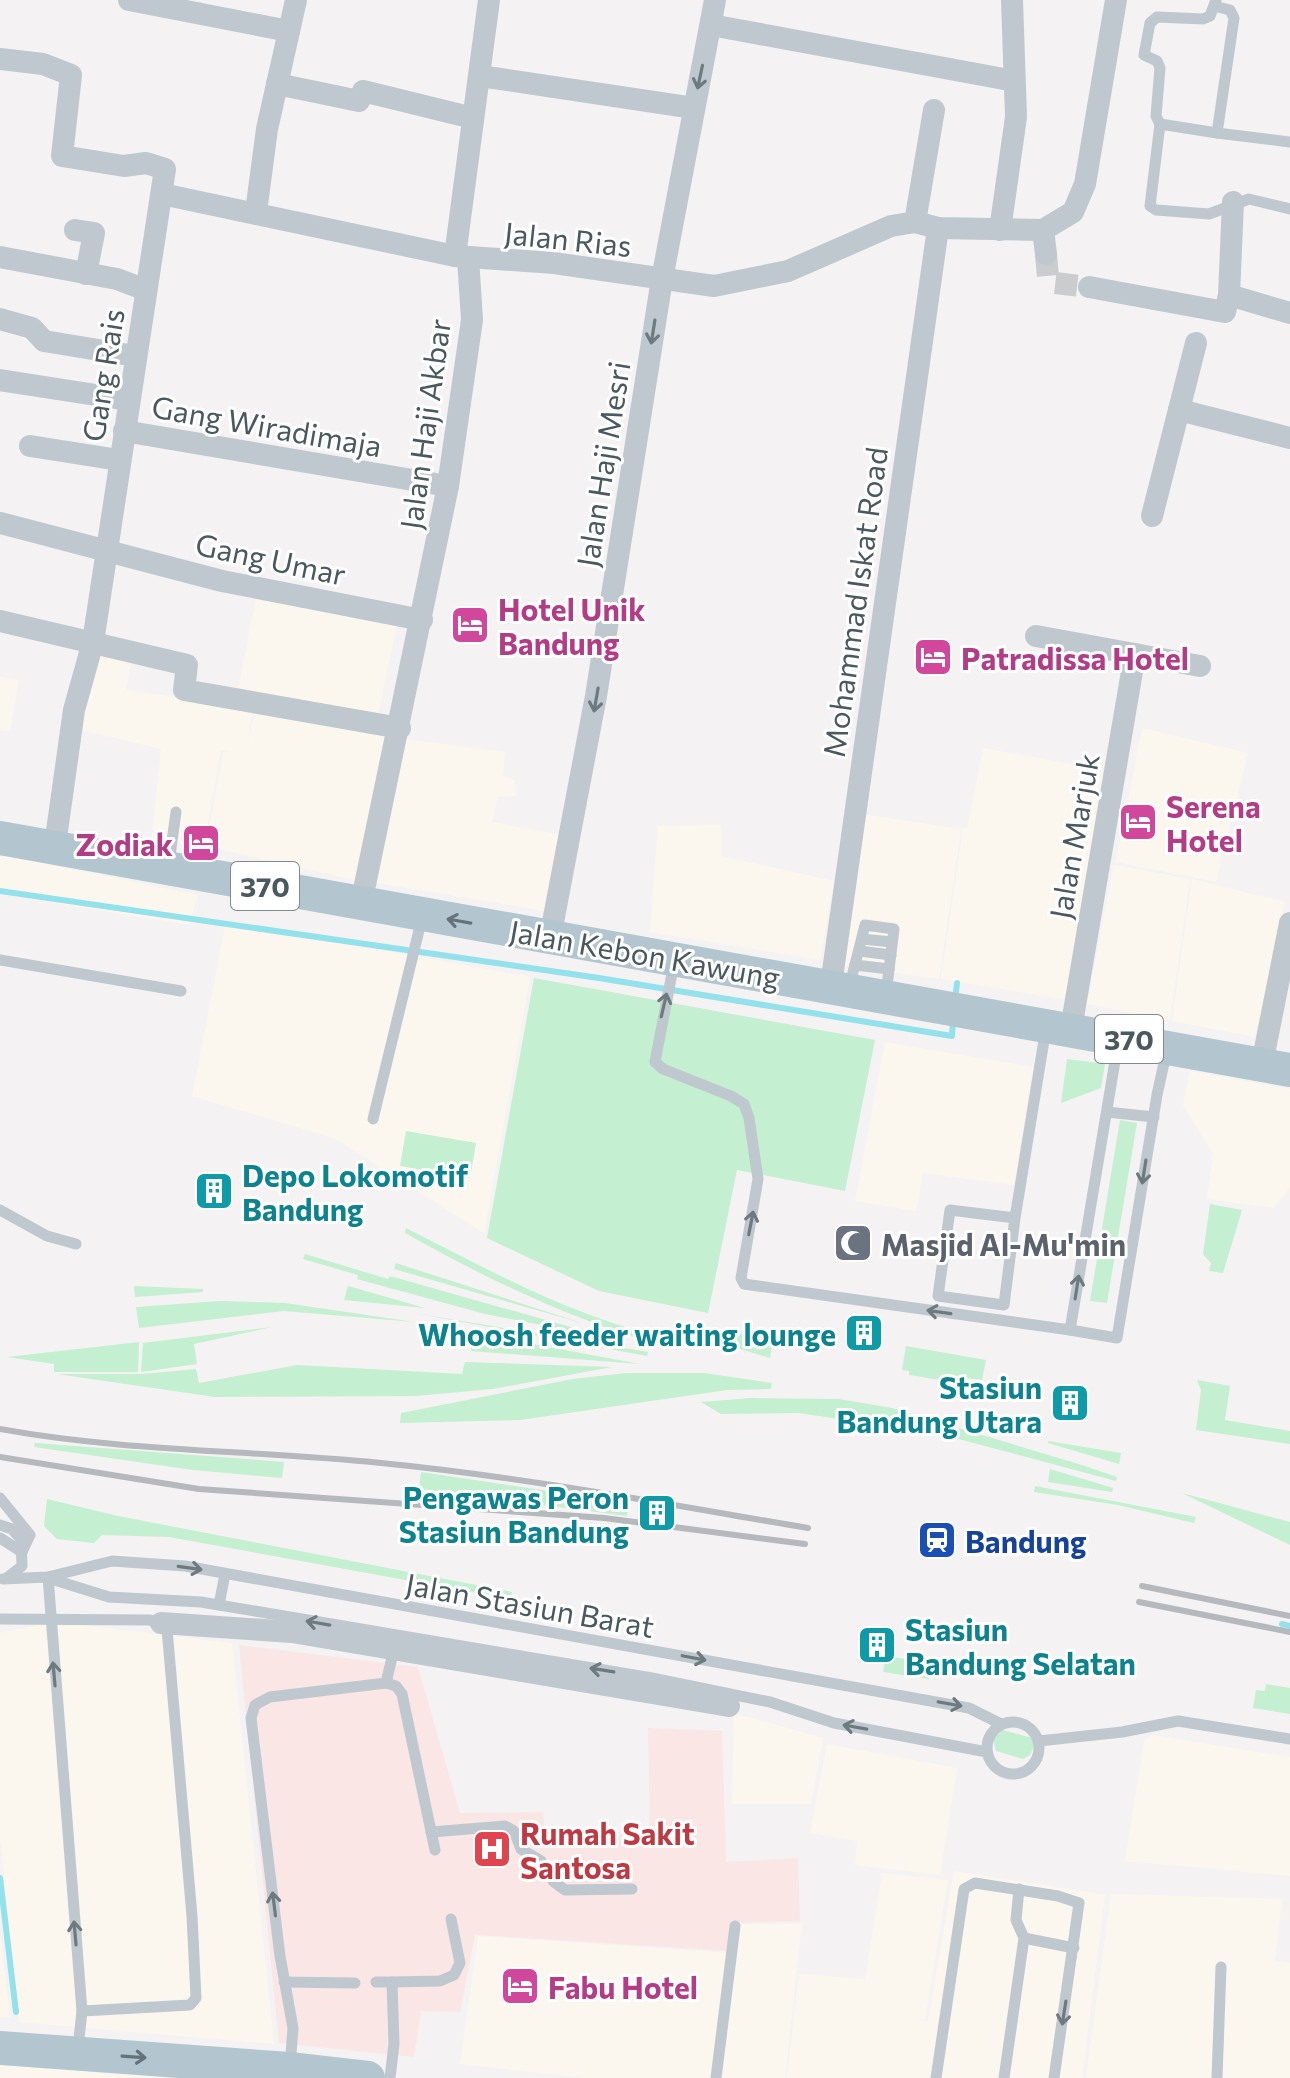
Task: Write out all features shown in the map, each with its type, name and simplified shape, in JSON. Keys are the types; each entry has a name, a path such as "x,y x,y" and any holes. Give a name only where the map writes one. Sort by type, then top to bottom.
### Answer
{"main road":[{"name":"Jalan Kebon Kawung","path":"0,838 55,845 361,904 419,929 550,938 673,969 887,982 954,1007 1276,1067"},
{"path":"0,2048 289,2069 351,2077"}],"street":[{"path":"129,0 289,31"},
{"path":"256,212 267,129 296,0"},
{"name":"Jalan Haji Akbar","path":"361,904 448,486 472,320 461,257 473,118 489,0"},
{"name":"Jalan Haji Mesri","path":"550,938 596,696 662,279 715,0"},
{"path":"1000,230 1016,117 1012,0"},
{"path":"934,110 915,222 938,228 1043,230 1073,212 1085,184 1116,0"},
{"path":"711,25 1004,79"},
{"path":"0,59 43,64 71,75 62,156 124,166 146,163 165,169 162,194 461,257"},
{"path":"480,76 694,108"},
{"path":"277,84 359,101 363,91 473,118"},
{"name":"Gang Rais","path":"55,845 74,710 93,642 162,194"},
{"path":"1089,287 1225,312 1229,295 1233,202"},
{"name":"Jalan Rias","path":"461,257 554,263 693,286 746,282 817,261 879,229 915,222"},
{"name":"Mohammad Iskat Road","path":"845,979 938,228"},
{"path":"75,230 94,233 86,274"},
{"path":"1043,230 1046,254"},
{"path":"0,257 117,279 146,290"},
{"path":"1229,295 1290,313"},
{"path":"0,319 32,328 44,341 135,356"},
{"path":"1152,516 1196,343"},
{"path":"0,380 128,400"},
{"path":"1179,410 1290,438"},
{"name":"Gang Wiradimaja","path":"124,431 448,486"},
{"path":"30,446 119,460"},
{"name":"Gang Umar","path":"0,523 222,581 422,620"},
{"path":"0,621 187,665 184,690 400,728"},
{"path":"1036,636 1200,666"},
{"name":"Jalan Marjuk","path":"1059,1027 1135,654"},
{"path":"1276,1067 1290,923"},
{"path":"161,1623 246,1626 395,1642 729,1706"}],"lane":[{"path":"1217,133 1234,18 1230,10 1215,3 1210,16 1203,19 1157,17 1151,20 1144,55 1157,61 1160,68 1156,116 1160,124 1150,206 1156,210 1209,214 1233,202 1249,199 1290,209"},
{"path":"1160,124 1290,142"},
{"path":"168,868 176,812"},
{"path":"845,979 865,925 894,929 887,982"},
{"path":"373,1119 419,929"},
{"path":"860,945 892,949"},
{"path":"0,960 181,991"},
{"path":"673,969 658,1031 655,1062 663,1069 731,1096 744,1104 749,1118 758,1179 741,1278 744,1284 1117,1338 1164,1063 1181,1049"},
{"path":"1015,1218 950,1210 938,1296 1004,1305 1015,1218 1059,1027"},
{"path":"1070,1330 1116,1055 1109,1035"},
{"path":"1107,1112 1154,1117"},
{"path":"0,1210 47,1236 76,1244"},
{"path":"0,1498 30,1535 22,1552"},
{"path":"0,1525 12,1529 21,1539 22,1552 22,1566 2,1580"},
{"path":"0,1538 22,1552"},
{"name":"Jalan Stasiun Barat","path":"2,1580 48,1577 112,1561 185,1566 969,1708 1001,1724"},
{"path":"219,1605 225,1574"},
{"path":"48,1577 82,2011 78,2053"},
{"name":"Jalan Stasiun Barat","path":"48,1577 109,1597 219,1605 395,1642 732,1694 834,1723 987,1752"},
{"path":"0,1619 161,1623 167,1629 192,1916 196,1998 190,2005 82,2011"},
{"path":"386,1683 395,1642"},
{"path":"289,2069 293,2033 251,1718 255,1705 270,1697 386,1683 396,1686 402,1694 435,1850"},
{"path":"1039,1741 1122,1732 1178,1721 1290,1739"},
{"path":"1001,1724 1025,1724 1039,1741 1037,1759 1017,1774 994,1766 987,1752 989,1736 1001,1724"},
{"path":"431,1832 505,1826 514,1831 521,1849 541,1861 553,1881 565,1890 632,1889"},
{"path":"936,2078 964,1889 975,1883 1075,1900 1081,1908 1054,2078"},
{"path":"1004,2078 1024,1938 1016,1920 1019,1889"},
{"path":"376,1982 440,1981 454,1975 460,1963 451,1919"},
{"path":"716,2078 735,1926"},
{"path":"1024,1938 1074,1948"},
{"path":"1217,2078 1221,1967"},
{"path":"284,1982 355,1983"},
{"path":"390,2078 394,2044 392,1982"}],"shaded area":[{"path":"257,593 398,619 377,719 237,695"},
{"path":"87,652 132,657 126,690 253,708 246,753 255,710 387,729 355,880 206,846 223,752 232,751 221,751 203,849 152,837 161,749 74,728"},
{"path":"0,677 19,680 10,731 0,730"},
{"path":"1142,728 1248,753 1216,882 1116,862"},
{"path":"405,739 505,752 503,776 515,780 516,796 498,797 492,822 563,835 551,912 371,882"},
{"path":"983,748 1103,770 1068,1000 941,979 963,828 967,829"},
{"path":"862,814 961,829 939,979 840,965"},
{"path":"721,825 721,856 834,881 820,960 650,932 658,826"},
{"path":"0,856 198,895 189,925 0,894"},
{"path":"1114,865 1190,879 1170,1020 1087,1004"},
{"path":"1192,879 1285,902 1255,1037 1172,1021"},
{"path":"226,922 530,977 484,1233 334,1138 192,1096"},
{"path":"885,1042 1033,1067 1014,1185 923,1173 916,1211 855,1201"},
{"path":"1190,1071 1290,1089 1290,1187 1274,1208 1207,1199 1213,1153 1183,1105"},
{"path":"55,1622 232,1643 274,2044 19,2022 0,1838 0,1633"},
{"name":"Rumah Sakit Santosa","path":"239,1645 418,1667 460,1813 543,1812 546,1839 650,1832 648,1728 722,1731 726,1862 798,1858 800,1921 730,1923 728,1951 475,1935 460,2012 421,2011 414,2057 279,2043"},
{"path":"734,1713 823,1738 811,1804 732,1804"},
{"path":"1152,1735 1290,1757 1290,1876 1125,1861 1144,1741"},
{"path":"827,1744 957,1768 940,1875 855,1865 857,1841 810,1833"},
{"path":"954,1871 1105,1895 1082,2078 787,2078 799,1974 865,1979 882,1873 948,1880 925,2020 916,2021 928,2021"},
{"path":"1111,1894 1282,1899 1275,1961 1290,1963 1290,2078 1086,2078"},
{"path":"802,1923 785,2078 585,2078 460,2064 478,1936 728,1953 731,1925"},
{"path":"0,1934 10,2017 0,2017"},
{"path":"0,2065 225,2078 0,2078"}],"green space":[{"path":"534,978 875,1040 845,1191 737,1170 708,1313 599,1291 487,1238"},
{"path":"1067,1059 1105,1064 1101,1088 1061,1103"},
{"path":"1120,1120 1137,1123 1107,1303 1090,1301"},
{"path":"406,1131 476,1143 470,1178 400,1166"},
{"path":"1210,1204 1242,1210 1223,1273 1209,1271 1211,1263 1203,1254"},
{"path":"406,1228 561,1303 658,1336 656,1344 528,1296 405,1233"},
{"path":"305,1254 613,1339 485,1314 357,1279 358,1275 303,1259"},
{"path":"396,1263 585,1324 394,1269"},
{"path":"134,1286 203,1289 203,1292 135,1297"},
{"path":"348,1286 425,1308 344,1300"},
{"path":"220,1301 285,1303 414,1322 284,1311 139,1328 136,1307"},
{"path":"414,1313 648,1352 647,1356"},
{"path":"272,1327 194,1344 197,1364 141,1372 143,1343"},
{"path":"713,1329 773,1339 770,1358 711,1340"},
{"path":"473,1333 640,1364 471,1351"},
{"path":"139,1342 138,1372 54,1372 54,1364 7,1357"},
{"path":"906,1346 986,1360 982,1380 941,1375 940,1380 909,1375 909,1371 902,1370"},
{"path":"465,1362 612,1367 493,1389 416,1396 215,1397 57,1374 142,1374 196,1369 199,1383 297,1365 462,1374"},
{"path":"626,1373 704,1373 772,1383 771,1389 727,1390 520,1420 400,1423 401,1413 573,1379"},
{"path":"1197,1380 1230,1386 1225,1420 1290,1431 1290,1444 1196,1430 1201,1390"},
{"path":"751,1398 839,1399 892,1408 1117,1477 1116,1481 936,1433 798,1413 721,1414 701,1402"},
{"path":"35,1443 284,1462 282,1478 193,1470 34,1447"},
{"path":"1048,1443 1121,1453 1119,1464"},
{"path":"1050,1469 1113,1488 1112,1492 1048,1482"},
{"path":"421,1472 629,1503 627,1516 419,1489"},
{"path":"1035,1486 1196,1517 1194,1523 1118,1505 1034,1492"},
{"path":"1182,1493 1290,1522 1290,1545"},
{"path":"47,1499 118,1516 512,1592 510,1599 169,1537 102,1535 94,1543 57,1539 44,1526"},
{"path":"886,1656 931,1663 929,1679 883,1672"},
{"path":"1266,1684 1290,1688 1290,1714 1253,1708 1256,1690 1265,1691"},
{"path":"1003,1730 1032,1738 1034,1746 1030,1755 1023,1759 996,1751 993,1739"}],"waterway":[{"path":"0,891 599,978 952,1036 953,1019"},
{"path":"955,1000 957,983"},
{"path":"1282,1624 1290,1626"},
{"path":"0,1878 16,2012"}],"tunnel":[{"path":"1046,254 1048,278 1055,283 1089,287"}],"railway":[{"path":"0,1429 95,1442 435,1469 808,1528"},
{"path":"0,1457 199,1489 604,1518 805,1544"},
{"path":"1142,1586 1290,1616"},
{"path":"1139,1602 1290,1632"}],"place":[{"name":"Hotel Unik Bandung","path":"470,625"},
{"name":"Patradissa Hotel","path":"933,657"},
{"name":"Serena Hotel","path":"1138,822"},
{"name":"Zodiak","path":"201,843"},
{"name":"Depo Lokomotif Bandung","path":"214,1191"},
{"name":"Masjid Al-Mu'min","path":"853,1243"},
{"name":"Whoosh feeder waiting lounge","path":"864,1333"},
{"name":"Stasiun Bandung Utara","path":"1070,1403"},
{"name":"Pengawas Peron Stasiun Bandung","path":"657,1513"},
{"name":"Bandung","path":"937,1540"},
{"name":"Stasiun Bandung Selatan","path":"877,1645"},
{"name":"Rumah Sakit Santosa","path":"492,1849"},
{"name":"Fabu Hotel","path":"520,1986"}]}
